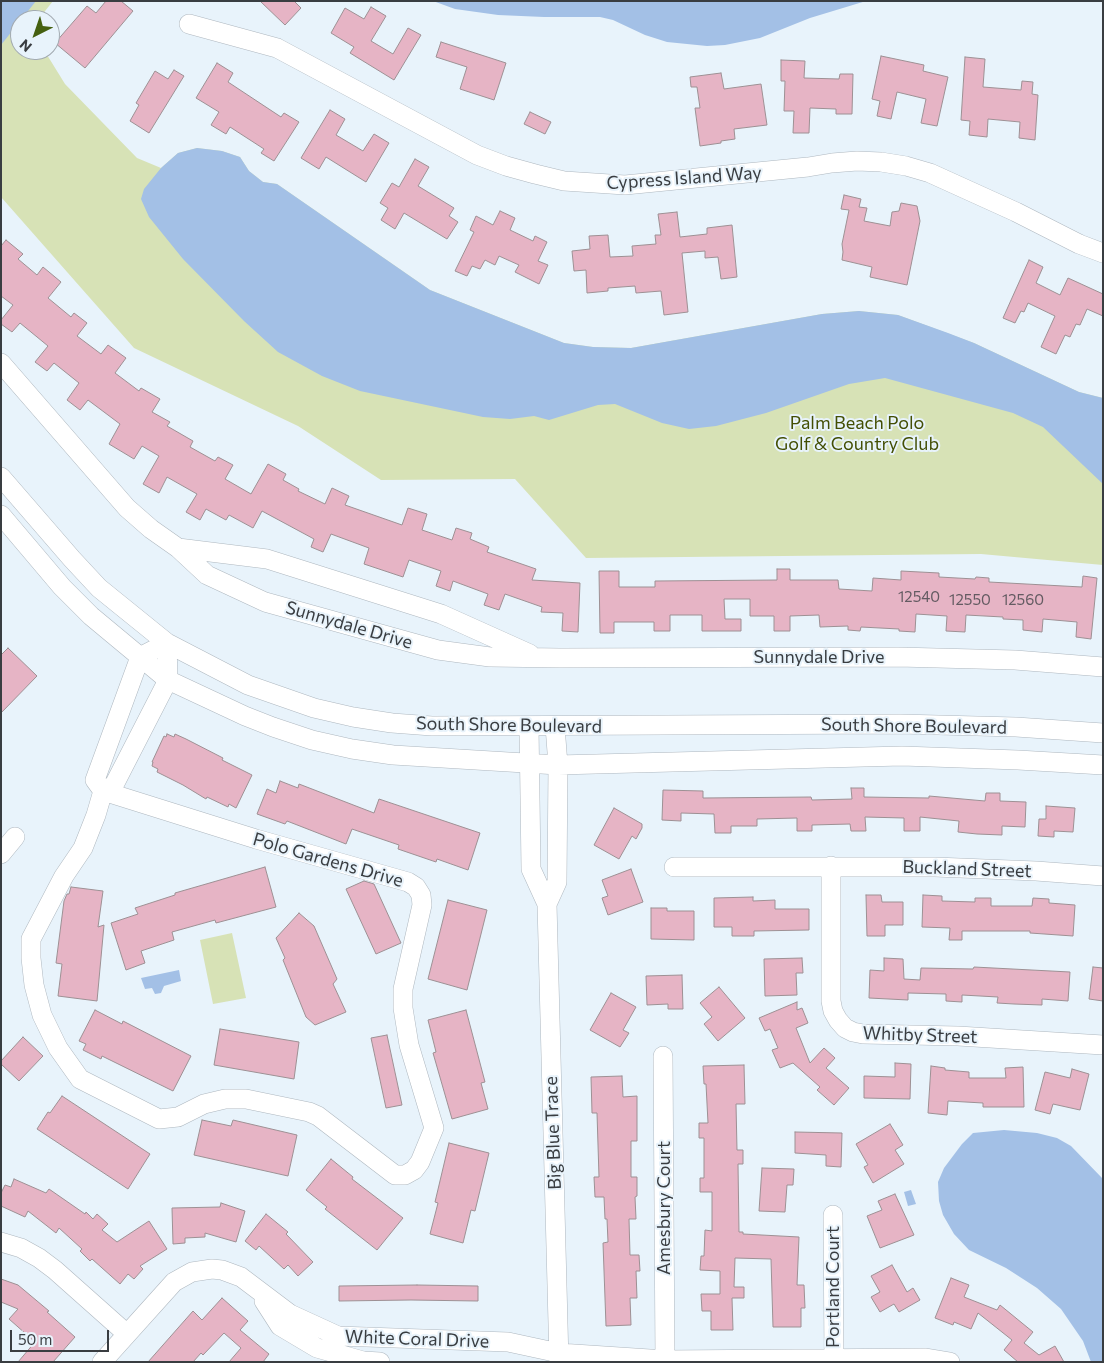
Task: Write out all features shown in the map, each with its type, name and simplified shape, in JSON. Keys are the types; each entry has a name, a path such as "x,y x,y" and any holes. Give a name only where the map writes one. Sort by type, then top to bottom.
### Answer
{"street":[{"name":"Cypress Island Way","path":"189,24 277,48 477,155 535,174 564,181 625,185 832,163 881,162 906,166 930,174 1016,212 1079,244 1103,253"},
{"name":"Sunnydale Drive","path":"1,363 127,508 151,530 178,548 207,575 265,602 438,650 490,657 898,657 1016,660 1103,667"},
{"name":"South Shore Boulevard","path":"1,477 72,559 100,588 167,643 248,685 314,708 392,723 432,726 900,724 1016,727 1103,732"},
{"name":"South Shore Boulevard","path":"1,515 62,587 91,616 168,680 245,716 312,740 393,755 558,764 902,756 1103,765"},
{"name":"Sunnydale Drive","path":"178,548 266,559 441,614 535,657"},
{"path":"140,657 167,643"},
{"name":"Polo Gardens Drive","path":"140,657 95,780 103,791 256,839 408,882 416,887 421,895 422,905 403,989 403,1008 409,1045 434,1128 420,1162 414,1170 405,1175 395,1175 318,1116 310,1112 246,1099 225,1099 204,1104 188,1114 159,1119 80,1079 58,1048 42,1015 34,985 31,939 64,876 83,848 103,791 114,786 168,680 167,643"},
{"name":"Big Blue Trace","path":"528,726 531,869 547,904 559,1358"},
{"name":"Big Blue Trace","path":"547,904 557,882 558,764 555,726"},
{"path":"1,854 15,837"},
{"name":"Buckland Street","path":"674,867 830,866 944,868 1036,871 1103,876"},
{"name":"Whitby Street","path":"830,866 831,1002 835,1016 844,1028 863,1034 958,1036 1103,1045"},
{"name":"Amesbury Court","path":"663,1056 665,1361"},
{"name":"Portland Court","path":"833,1215 834,1360"},
{"path":"1,1242 21,1248 39,1258 127,1334"},
{"name":"White Coral Drive","path":"102,1362 170,1286 192,1272 212,1269 227,1271 241,1277 290,1314 338,1336 508,1342 559,1358"},
{"name":"White Coral Drive","path":"257,1290 280,1326 317,1348 363,1361 380,1362"},
{"path":"530,1362 559,1358 665,1361 926,1358 950,1362"}],"green space":[{"name":"Palm Beach Polo Golf & Country Club","path":"1,1 53,1 46,10 10,10 10,60 50,60 65,84 137,158 161,168 178,153 197,148 222,151 240,157 249,171 263,182 277,184 430,290 564,343 593,347 631,348 822,314 859,311 898,315 974,343 1079,392 1103,398 1103,565 981,554 586,558 515,479 381,480 298,426 134,348 1,197"},
{"path":"232,933 246,998 213,1004 200,940"}],"water":[{"path":"1,1 36,1 29,10 10,10 10,34 1,45"},
{"path":"433,1 866,1 810,18 760,38 725,45 707,46 667,42 645,35 613,20 600,17 498,15 455,9"},
{"path":"197,148 222,151 240,157 249,171 263,182 277,184 430,290 564,343 593,347 631,348 822,314 859,311 898,315 948,333 974,343 1079,392 1103,398 1103,484 1043,427 1013,413 885,378 849,384 766,413 716,426 689,429 662,423 615,404 598,405 549,420 534,416 510,419 483,417 360,391 322,376 278,352 244,321 183,259 149,217 141,199 144,189 161,168 178,153"},
{"path":"179,970 181,981 164,986 161,993 155,994 152,988 145,989 141,978"},
{"path":"1004,1130 1037,1133 1057,1138 1071,1146 1103,1179 1103,1362 1091,1362 1083,1341 1061,1309 1037,1288 1006,1268 969,1250 954,1234 943,1215 939,1201 938,1182 944,1168 973,1133"},
{"path":"911,1190 916,1204 908,1206 904,1192"}],"building":[{"path":"106,1 121,1 133,11 85,68 60,47 60,37 87,6 96,13"},
{"path":"260,1 294,1 301,8 285,25"},
{"path":"371,7 386,16 371,41 393,54 408,28 421,35 394,80 350,53 354,47 331,33 345,8 364,19"},
{"path":"441,42 506,63 494,100 460,89 467,67 436,57"},
{"path":"881,56 924,65 923,71 948,77 937,126 921,123 926,99 897,92 891,119 877,116 880,101 872,99"},
{"path":"965,57 985,59 983,87 1021,90 1022,81 1033,82 1032,94 1038,95 1035,140 1019,138 1020,122 988,119 987,137 969,135 970,121 961,120"},
{"path":"781,60 805,61 804,78 839,79 840,74 853,74 852,114 836,114 836,109 810,108 809,133 793,133 794,111 784,111 785,81 781,81"},
{"path":"217,63 233,73 228,82 281,117 284,113 299,122 274,161 261,153 264,149 230,127 226,134 211,125 219,112 196,98"},
{"path":"174,70 184,76 149,133 130,121 139,105 136,103 155,71 168,79"},
{"path":"721,73 724,89 761,84 767,125 734,129 735,139 700,146 695,108 700,108 697,87 691,87 690,77"},
{"path":"330,110 345,119 336,135 363,151 374,134 389,143 366,182 326,157 319,169 301,158"},
{"path":"530,112 551,122 545,134 524,124"},
{"path":"415,159 429,167 418,186 454,208 449,216 458,222 447,239 404,213 395,229 381,220 388,208 380,203 392,183 399,187"},
{"path":"844,195 861,199 859,207 867,208 864,221 890,226 892,212 899,211 901,203 917,206 920,221 907,285 870,277 872,267 842,260 842,244 849,210 841,209"},
{"path":"500,211 515,218 510,230 533,241 535,236 547,242 538,261 548,265 539,284 515,272 519,265 499,256 495,265 485,260 480,269 472,266 467,276 455,271 474,232 470,230 476,216 493,225"},
{"path":"677,212 680,237 707,234 707,228 732,225 737,277 721,279 718,257 705,258 705,251 682,253 688,312 664,315 661,291 636,293 635,286 608,288 608,291 587,293 586,270 574,271 572,251 590,249 589,236 608,235 610,257 633,256 632,246 656,244 655,235 661,235 658,214"},
{"path":"6,240 23,254 18,259 37,275 43,267 61,282 48,298 71,317 74,313 87,323 77,336 101,354 108,345 126,358 115,373 139,391 141,388 160,399 152,412 170,422 167,426 193,441 190,447 215,461 218,457 233,465 225,479 251,494 268,464 286,474 283,480 299,489 298,491 325,504 332,488 349,496 345,505 402,525 408,508 427,514 422,530 452,540 456,528 472,533 470,539 489,547 487,552 536,569 532,580 580,583 578,632 562,631 563,613 541,612 542,607 505,594 499,610 484,605 488,594 453,581 450,591 436,586 441,571 409,560 403,577 364,564 369,548 331,534 323,552 311,547 314,539 262,511 253,528 229,515 226,520 206,509 200,520 186,512 197,494 167,477 159,493 143,484 159,456 142,446 134,459 109,444 120,424 88,400 80,410 67,400 79,383 54,363 47,371 35,362 48,346 20,323 12,332 1,324 1,320 13,305 1,296 1,246"},
{"path":"1029,260 1043,267 1036,283 1060,295 1068,278 1103,294 1103,316 1087,309 1080,325 1076,324 1070,337 1065,335 1056,354 1041,347 1055,316 1028,303 1024,312 1021,311 1015,323 1003,318"},
{"path":"777,569 790,569 790,580 838,580 839,589 872,591 873,578 901,580 901,571 939,573 939,577 989,578 989,582 1082,587 1083,576 1097,578 1091,639 1076,637 1077,622 1043,619 1042,632 1023,630 1023,620 966,615 965,632 946,631 947,616 916,614 915,632 899,631 899,629 861,627 860,631 848,630 848,626 820,627 819,615 790,616 790,631 774,631 774,616 750,616 750,599 724,599 725,619 741,619 741,631 702,631 702,615 670,615 670,631 654,631 654,622 614,622 614,633 600,633 599,571 619,571 619,587 655,587 655,581 777,580"},
{"path":"8,648 37,676 1,713 1,655"},
{"path":"167,734 174,737 175,734 186,739 252,775 236,808 229,804 228,807 207,797 206,799 157,772 158,769 152,766 152,762 164,736 166,737"},
{"path":"280,781 298,788 299,784 374,813 379,799 480,833 468,870 437,859 436,862 398,849 399,845 352,829 346,844 287,821 285,824 257,814 267,789 276,793"},
{"path":"851,788 864,788 864,797 929,798 929,796 985,801 986,793 1000,793 1000,801 1026,802 1025,827 1002,826 1002,835 977,834 958,832 959,821 920,817 920,831 904,831 904,818 865,817 866,831 851,831 850,824 812,825 812,831 797,831 797,818 757,819 757,826 731,826 731,833 715,833 714,814 681,813 681,821 662,820 663,790 703,791 703,798 811,797 812,800 852,799"},
{"path":"1046,806 1075,808 1073,832 1054,831 1054,837 1038,836 1039,819 1046,819"},
{"path":"614,808 642,824 636,839 632,836 619,859 594,845"},
{"path":"265,867 276,907 216,923 215,920 172,932 174,940 141,951 145,963 126,970 111,923 138,914 135,908 175,895 175,893"},
{"path":"631,869 643,902 608,915 602,898 608,896 602,880"},
{"path":"364,881 374,884 401,943 376,954 346,889"},
{"path":"71,887 103,891 98,927 104,925 97,1001 58,996 62,964 56,963 64,901"},
{"path":"866,895 881,895 882,902 903,902 903,925 885,925 885,936 867,936"},
{"path":"923,895 942,896 942,901 975,902 975,898 991,898 991,906 1032,906 1033,898 1049,899 1049,903 1075,905 1073,936 1030,933 1030,931 962,931 962,940 949,940 950,928 922,927"},
{"path":"753,897 753,901 775,900 775,909 809,909 809,930 754,931 754,936 732,936 732,927 714,927 714,898"},
{"path":"448,900 487,910 467,990 428,979"},
{"path":"651,908 667,908 667,911 694,911 694,940 651,939"},
{"path":"299,913 314,926 337,979 333,984 346,1012 315,1025 306,1017 276,938"},
{"path":"802,958 803,973 796,973 797,995 765,996 764,959"},
{"path":"884,958 903,959 904,979 920,980 921,968 973,969 974,967 1070,972 1068,1001 1042,999 1042,1005 1014,1004 997,1003 998,997 962,995 962,1002 946,1001 946,994 908,993 908,1000 869,998 870,970 884,971"},
{"path":"1093,967 1103,968 1103,1001 1089,999"},
{"path":"682,975 683,1009 668,1009 668,1004 647,1005 646,976"},
{"path":"719,987 745,1018 718,1041 704,1024 712,1017 700,1003"},
{"path":"611,993 636,1007 623,1030 629,1033 620,1047 590,1030"},
{"path":"797,1002 797,1010 802,1008 808,1023 796,1028 810,1063 824,1048 835,1058 826,1068 849,1088 834,1105 817,1090 820,1087 793,1063 780,1068 772,1050 778,1048 770,1029 765,1031 759,1018"},
{"path":"95,1010 122,1024 123,1021 191,1056 173,1091 102,1056 101,1059 83,1050 86,1044 79,1041"},
{"path":"466,1010 485,1082 481,1083 488,1109 452,1119 433,1053 436,1052 428,1020"},
{"path":"220,1029 299,1042 294,1079 214,1065"},
{"path":"387,1035 402,1105 386,1108 371,1038"},
{"path":"23,1037 43,1056 19,1081 1,1064 1,1061"},
{"path":"895,1063 911,1064 910,1099 864,1098 864,1076 895,1077"},
{"path":"744,1065 745,1104 736,1104 737,1150 743,1150 743,1164 738,1164 739,1232 743,1232 743,1234 799,1237 797,1285 804,1285 805,1308 801,1308 801,1327 773,1327 771,1259 735,1258 734,1287 744,1287 744,1298 732,1298 733,1330 711,1330 711,1311 702,1311 701,1294 720,1294 720,1271 700,1270 701,1256 704,1256 705,1230 712,1231 712,1192 700,1192 700,1178 704,1178 704,1138 699,1138 699,1123 708,1123 703,1066"},
{"path":"931,1066 945,1068 945,1070 969,1072 969,1078 1006,1078 1005,1068 1023,1067 1024,1107 983,1107 983,1103 948,1101 947,1115 928,1113"},
{"path":"1072,1069 1089,1074 1080,1110 1053,1104 1050,1114 1035,1110 1045,1072 1070,1078"},
{"path":"622,1076 623,1097 637,1096 637,1141 631,1141 631,1177 637,1177 637,1196 635,1197 636,1219 629,1219 630,1255 639,1255 640,1271 636,1271 637,1298 630,1298 631,1325 606,1326 603,1243 608,1242 607,1219 605,1219 604,1197 595,1197 594,1177 599,1177 597,1113 592,1113 591,1077"},
{"path":"62,1096 150,1154 128,1189 37,1129"},
{"path":"202,1120 231,1126 233,1120 297,1135 288,1176 194,1155"},
{"path":"890,1124 903,1145 895,1150 904,1164 873,1183 864,1167 868,1165 856,1144"},
{"path":"795,1132 842,1133 841,1167 826,1166 826,1155 795,1153"},
{"path":"449,1143 489,1153 475,1211 471,1210 463,1243 430,1234 438,1203 435,1202"},
{"path":"331,1159 353,1177 352,1179 403,1218 377,1250 325,1209 327,1207 306,1190"},
{"path":"762,1168 794,1169 793,1185 787,1185 785,1212 759,1211"},
{"path":"14,1179 46,1193 49,1189 85,1214 86,1212 93,1219 97,1214 108,1224 102,1230 117,1242 149,1221 167,1249 140,1266 143,1269 134,1279 128,1274 120,1284 92,1259 90,1261 80,1251 82,1249 59,1228 56,1233 28,1211 25,1217 1,1206 1,1193 5,1185 11,1187"},
{"path":"895,1194 914,1235 880,1248 867,1216 882,1210 878,1201"},
{"path":"221,1203 245,1211 236,1242 205,1233 205,1237 185,1238 185,1243 173,1244 172,1208 220,1207"},
{"path":"266,1214 288,1232 286,1234 313,1262 298,1276 288,1265 284,1269 259,1246 256,1250 245,1241"},
{"path":"892,1265 907,1292 913,1288 920,1300 899,1312 894,1304 880,1312 871,1297 880,1292 871,1276"},
{"path":"951,1278 969,1285 964,1297 997,1310 1000,1305 1033,1332 1024,1343 1039,1355 1055,1346 1064,1362 1018,1362 1004,1350 1012,1340 978,1313 971,1329 954,1322 953,1325 935,1318"},
{"path":"1,1279 18,1285 49,1311 47,1312 75,1337 53,1362 18,1362 35,1342 9,1319 18,1309 1,1302"},
{"path":"339,1286 478,1286 478,1301 339,1301"},
{"path":"222,1298 248,1321 240,1330 269,1354 263,1362 229,1362 241,1348 224,1333 203,1355 201,1353 193,1362 148,1362 193,1311 202,1320"}]}
